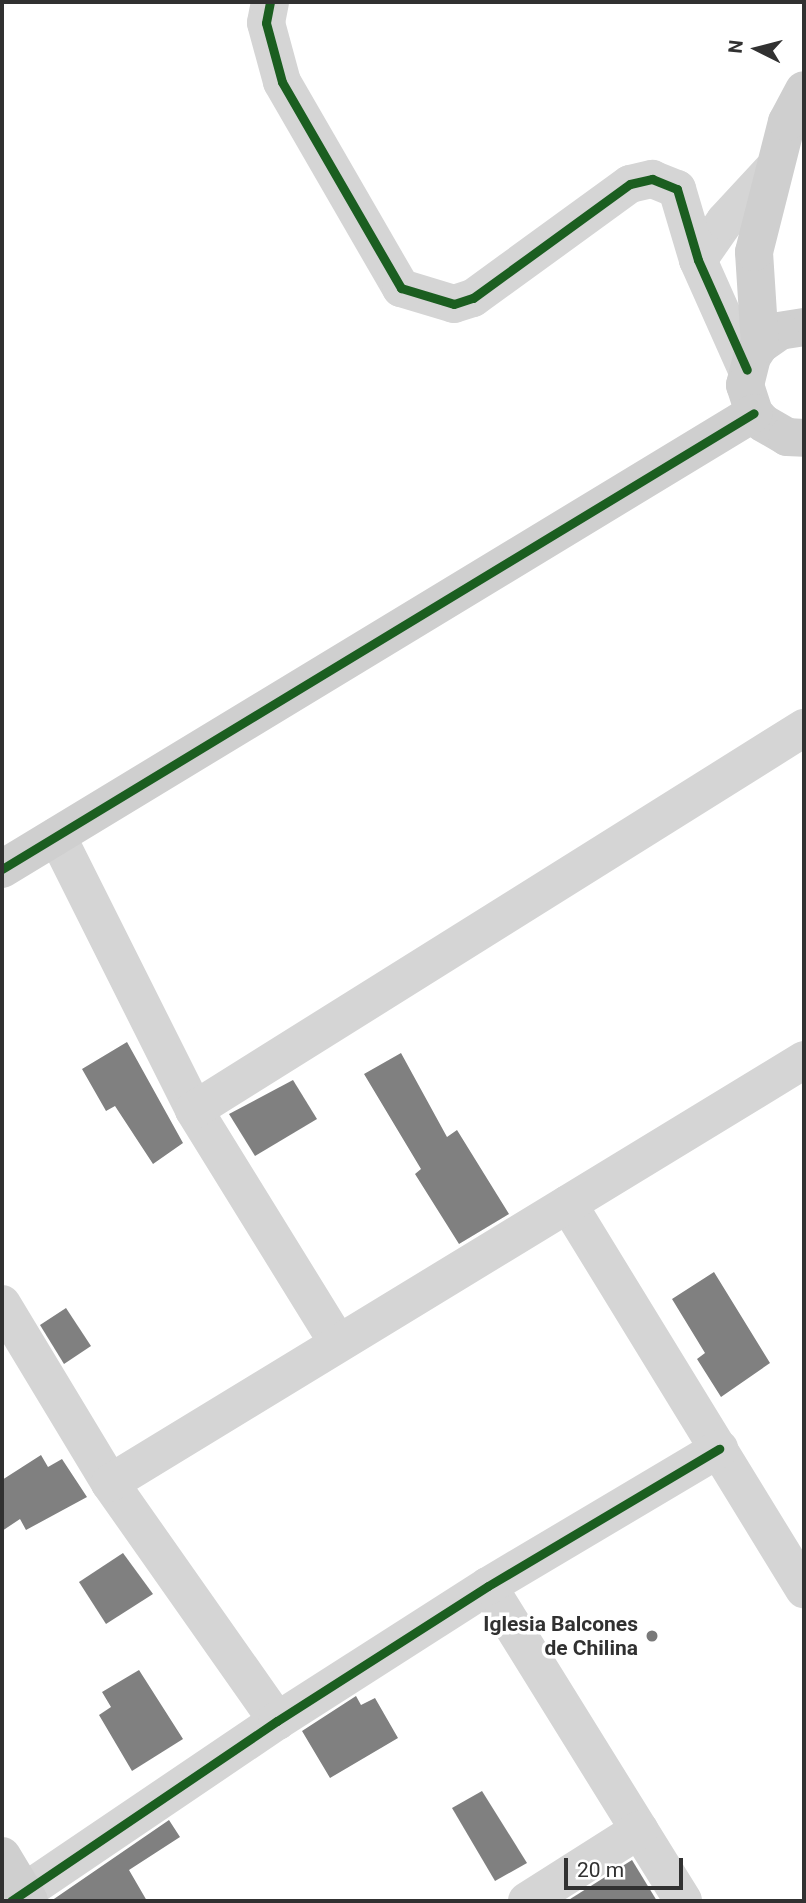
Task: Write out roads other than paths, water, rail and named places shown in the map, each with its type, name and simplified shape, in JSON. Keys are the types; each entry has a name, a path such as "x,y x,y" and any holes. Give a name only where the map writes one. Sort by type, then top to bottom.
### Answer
{"street":[{"path":"270,2 266,23 282,82 401,288 454,304 473,298 630,184 652,179 677,188 698,260 754,357"},
{"path":"803,440 774,432 754,413 745,385 754,357 754,252 772,170 787,122 804,90"},
{"path":"698,260 724,221 772,170"},
{"path":"754,357 780,331 804,327"},
{"path":"2,869 754,413"},
{"path":"194,1110 804,728"},
{"path":"57,836 194,1110 338,1343"},
{"path":"110,1483 804,1060"},
{"path":"568,1204 804,1589"},
{"path":"2,1304 110,1483 276,1721"},
{"path":"2,1856 22,1899 276,1721 488,1586 719,1449"},
{"path":"488,1586 683,1901"},
{"path":"527,1901 639,1830"}],"place":[{"name":"Iglesia Balcones de Chilina","path":"652,1636"}]}
